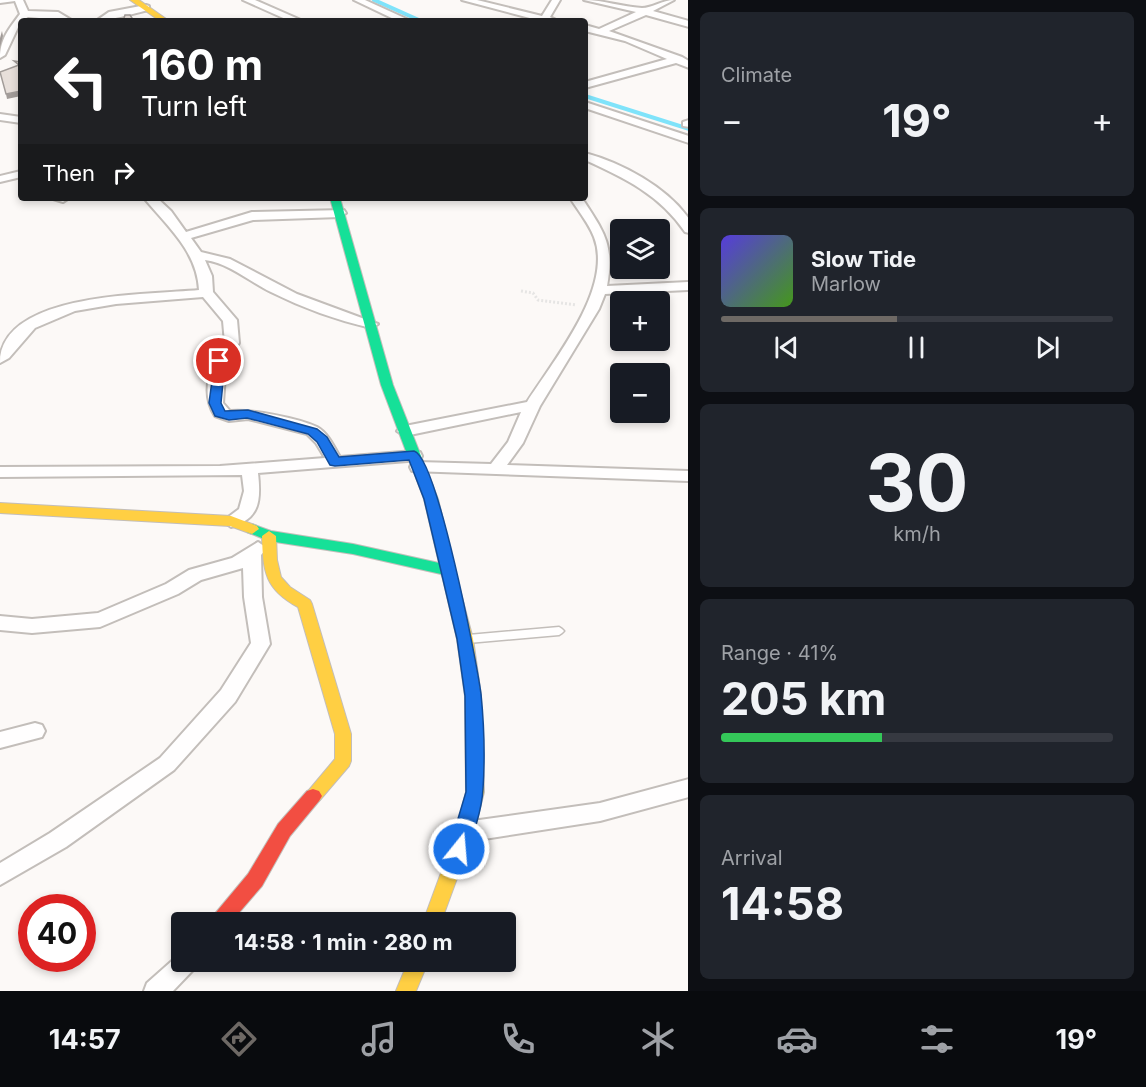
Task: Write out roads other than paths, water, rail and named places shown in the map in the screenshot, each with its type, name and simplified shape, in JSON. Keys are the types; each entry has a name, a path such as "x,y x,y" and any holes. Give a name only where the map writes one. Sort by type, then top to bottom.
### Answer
{"street":[{"path":"0,0 11,0"},
{"path":"19,0 25,14"},
{"path":"247,0 291,18"},
{"path":"358,0 399,18"},
{"path":"466,0 501,13 535,18"},
{"path":"549,18 556,0"},
{"path":"588,0 643,11 688,24"},
{"path":"600,32 670,0"},
{"path":"106,18 140,4 161,18"},
{"path":"25,14 58,15 63,18"},
{"path":"22,18 25,14"},
{"path":"0,55 9,35 18,23"},
{"path":"588,29 628,39 688,65"},
{"path":"588,84 688,56"},
{"path":"588,106 688,140"},
{"path":"0,117 18,120"},
{"path":"588,157 625,173 659,194 681,214 688,229"},
{"path":"0,179 18,175"},
{"path":"152,201 167,214 185,236 205,276 206,293 230,320 232,343 219,361 216,383 215,403 220,413 229,416 248,414 312,431 322,440 335,462"},
{"path":"336,201 387,385 431,499 465,639 473,696 475,792 465,832 436,912"},
{"path":"495,470 515,443 532,406 592,309 600,290 604,268 601,238 578,201"},
{"path":"185,236 252,216 340,213"},
{"path":"196,256 213,255 228,261 264,284 321,310 371,324"},
{"path":"600,290 688,286"},
{"path":"0,359 29,326 69,308 206,293"},
{"path":"405,431 532,406"},
{"path":"0,472 249,468 335,462 416,461 495,470 688,476"},
{"path":"231,521 247,512 252,491 249,468"},
{"path":"0,508 231,521 269,536 353,549 448,570"},
{"path":"0,623 33,626 100,620 172,589 195,575 238,563 252,555 269,536"},
{"path":"228,912 255,880 284,830 343,762 343,734 305,604 280,593 271,575 269,536"},
{"path":"0,875 58,840 167,764 228,696 261,644 253,597 252,555"},
{"path":"0,740 35,731"},
{"path":"465,832 600,812 688,788"},
{"path":"156,991 174,972"},
{"path":"406,991 414,972"}],"lane":[{"path":"465,639 559,631"}],"waterway":[{"path":"374,0 414,18"},
{"path":"588,97 688,129"}]}
